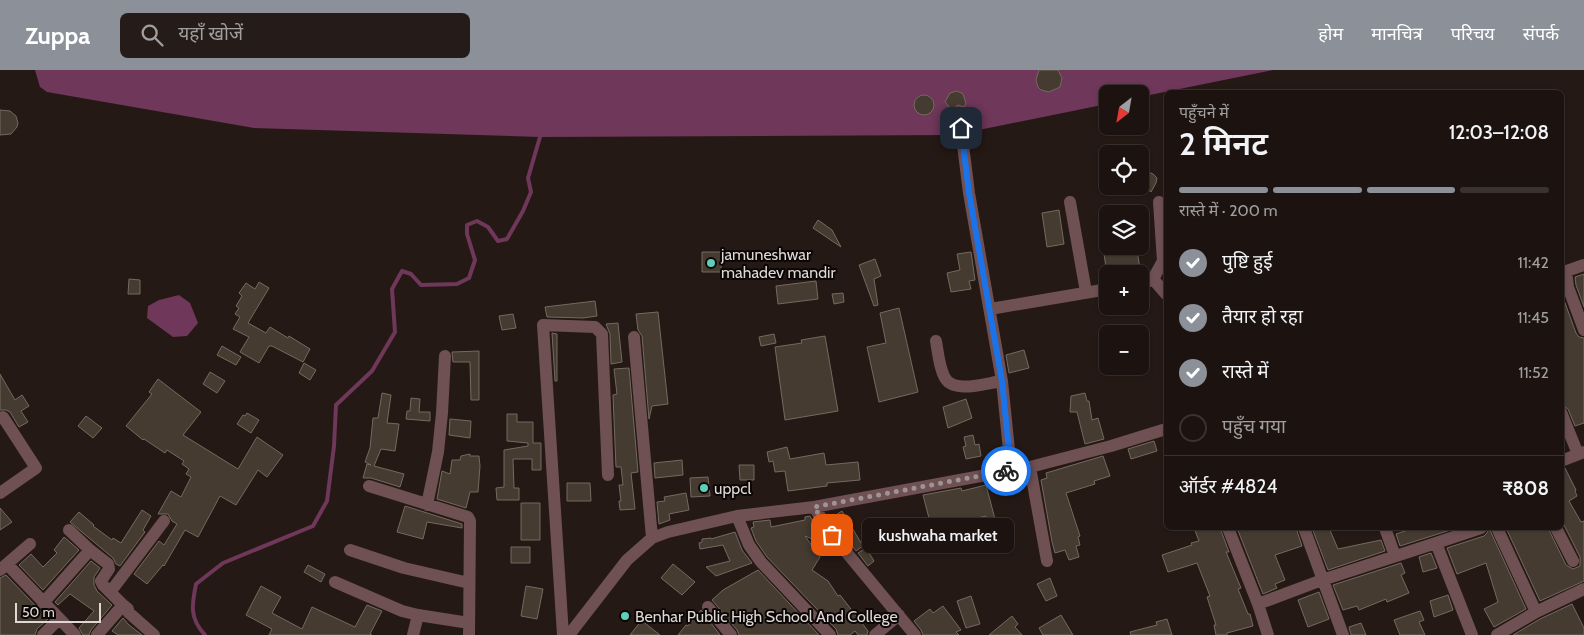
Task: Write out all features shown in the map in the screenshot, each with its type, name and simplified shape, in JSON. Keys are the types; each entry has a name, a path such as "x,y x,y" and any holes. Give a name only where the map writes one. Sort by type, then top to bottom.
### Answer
{"street":[{"path":"959,113 969,193 1002,381 1011,470"},
{"path":"1070,202 1086,292"},
{"path":"1149,281 1153,279 1164,261 1159,202"},
{"path":"1584,265 1564,272 1574,308 1584,330"},
{"path":"1153,279 1164,292"},
{"path":"990,310 1099,290"},
{"path":"563,635 543,326 595,327 602,334 608,475"},
{"path":"634,337 652,538"},
{"path":"936,341 944,377 951,384 961,388 1002,381"},
{"path":"427,505 438,452 445,356"},
{"path":"0,493 36,468 3,417"},
{"path":"1564,418 1581,453 1564,460"},
{"path":"568,635 627,560 652,538 668,532 737,516 814,507 1011,470 1111,446 1164,430"},
{"path":"1030,466 1047,561"},
{"path":"335,582 384,604 469,629 470,521 468,517 368,486"},
{"path":"814,507 832,535 916,635"},
{"path":"737,516 749,545 762,562 830,635"},
{"path":"111,591 164,521"},
{"path":"70,530 110,566 101,581 103,585 128,609 128,612 154,635"},
{"path":"1229,530 1268,635"},
{"path":"1305,530 1343,635"},
{"path":"1386,530 1395,556"},
{"path":"1258,604 1322,580 1475,530"},
{"path":"1498,530 1536,612"},
{"path":"1557,530 1573,561"},
{"path":"1436,543 1471,635"},
{"path":"30,544 3,567 75,635"},
{"path":"43,603 90,550"},
{"path":"350,550 404,568 469,583"},
{"path":"1497,635 1536,612 1584,589"},
{"path":"97,635 123,605"},
{"path":"708,607 730,635"},
{"path":"413,635 418,615"},
{"path":"875,635 899,615"},
{"path":"43,635 59,619"}],"shaded area":[{"path":"35,70 1273,70 1174,90 1164,90 1164,92 1149,95 1149,85 1099,85 1099,106 954,135 540,137 254,128 47,92 40,87"},
{"path":"179,295 190,303 198,323 187,336 173,337 147,318 148,306 159,300"}],"building":[{"path":"1039,70 1058,70 1062,78 1060,87 1049,92 1041,90 1036,80"},
{"path":"957,91 963,94 966,103 964,107 958,105 952,110 945,102 950,93"},
{"path":"924,95 931,98 934,105 931,112 924,115 917,112 914,105 917,98"},
{"path":"0,110 10,111 16,116 17,127 11,134 0,135"},
{"path":"1149,172 1157,178 1151,192 1149,190"},
{"path":"1059,210 1064,244 1047,247 1042,213"},
{"path":"818,220 832,230 841,247 813,228"},
{"path":"702,252 721,252 721,272 702,272"},
{"path":"971,252 975,280 969,281 971,289 951,292 947,273 960,270 957,254"},
{"path":"1104,255 1138,255 1139,265 1106,265"},
{"path":"875,259 881,276 874,279 878,305 874,306 859,265"},
{"path":"1584,274 1584,307 1575,277"},
{"path":"129,279 140,280 140,294 128,294"},
{"path":"816,281 818,299 778,304 776,286"},
{"path":"259,282 269,288 248,323 266,333 270,327 310,349 303,362 272,346 269,346 259,363 240,352 249,337 233,329 240,317 235,314 239,308 236,306 242,296 239,293 246,283 255,289"},
{"path":"843,293 844,302 834,304 832,294"},
{"path":"1564,300 1576,333 1579,337 1584,338 1584,423 1575,426 1568,409 1564,406"},
{"path":"595,301 597,316 583,318 547,317 545,307"},
{"path":"899,308 918,392 879,402 867,347 886,343 880,313"},
{"path":"658,312 668,404 652,406 649,419 642,336 638,330 636,314"},
{"path":"513,314 516,328 502,330 499,316"},
{"path":"618,323 622,362 611,364 610,334 606,324"},
{"path":"552,333 557,334 557,381 555,381"},
{"path":"774,334 776,343 761,346 759,337"},
{"path":"825,336 838,411 785,420 775,347 802,343 801,340"},
{"path":"222,346 241,357 236,365 217,355"},
{"path":"1024,350 1029,368 1009,373 1006,355"},
{"path":"479,351 479,400 471,400 470,362 453,362 452,352"},
{"path":"304,363 316,370 310,380 299,373"},
{"path":"629,368 638,472 631,473 635,509 620,510 619,485 623,485 621,467 616,467 613,395 617,394 614,369"},
{"path":"210,372 225,381 217,393 203,384"},
{"path":"0,374 15,400 22,395 29,406 21,411 28,422 19,427 10,412 0,410"},
{"path":"158,379 201,412 183,435 238,469 257,437 283,455 267,477 258,470 236,505 220,496 198,537 185,530 164,566 147,584 134,574 159,541 164,545 177,524 172,521 168,514 158,514 171,491 181,497 191,477 186,474 189,469 182,464 184,461 167,450 165,453 143,440 126,426 152,394 149,392"},
{"path":"382,393 391,395 387,423 399,424 395,451 381,449 374,466 404,474 400,487 371,478 363,478 367,464 371,465 365,462 370,448 373,418 378,418"},
{"path":"1085,393 1087,401 1089,401 1092,420 1098,418 1104,439 1085,444 1077,412 1070,412 1071,396"},
{"path":"411,398 420,399 419,412 430,412 430,421 406,419 407,411 410,411"},
{"path":"966,399 972,418 948,428 943,407"},
{"path":"247,413 259,420 251,433 237,424 243,415 245,416"},
{"path":"507,414 517,414 517,422 533,422 533,443 541,443 541,470 532,470 532,459 513,459 514,488 519,488 519,500 497,500 496,488 504,487 504,450 528,446 528,443 507,441"},
{"path":"86,416 102,428 93,438 78,426"},
{"path":"450,419 471,421 470,438 449,435"},
{"path":"973,435 975,445 979,444 981,456 966,459 963,447 966,446 964,437"},
{"path":"1154,441 1157,451 1131,459 1128,449"},
{"path":"787,447 790,459 824,453 826,465 858,462 860,480 827,483 827,486 788,491 785,471 775,472 773,461 769,462 767,452"},
{"path":"470,454 470,456 479,456 478,492 470,492 466,508 437,499 442,471 450,474 452,460 460,460 461,456"},
{"path":"1103,456 1110,476 1094,481 1095,484 1066,493 1080,536 1078,537 1080,545 1076,546 1079,557 1069,560 1065,550 1055,553 1041,480 1047,478 1046,473"},
{"path":"682,460 683,475 655,478 654,463"},
{"path":"739,465 754,465 754,480 740,480"},
{"path":"1564,468 1576,490 1577,496 1569,501 1581,522 1584,521 1584,581 1540,601 1507,530 1549,530 1566,565 1573,569 1580,566 1580,557 1564,525"},
{"path":"708,477 710,496 691,497 690,478"},
{"path":"567,483 590,483 591,501 567,501"},
{"path":"986,485 1000,538 991,540 986,516 960,522 965,542 936,550 932,531 907,543 904,535 930,522 923,495 961,488 962,491"},
{"path":"686,493 689,510 669,514 670,520 659,524 657,502 665,501 664,497"},
{"path":"521,503 540,503 540,540 521,540"},
{"path":"405,506 462,524 462,528 427,522 423,539 397,532"},
{"path":"0,508 12,522 0,530"},
{"path":"142,510 151,516 143,530 145,532 120,566 70,522 79,512 93,526 112,540 113,538 121,543"},
{"path":"842,511 863,546 856,551 831,518"},
{"path":"810,516 816,528 831,547 805,536 820,557 812,570 828,581 838,596 840,595 868,631 867,635 858,635 855,631 850,635 838,635 836,629 767,557 756,541 751,528 754,527 753,522 770,520 771,527 805,520 805,517"},
{"path":"1195,530 1221,530 1229,552 1226,552 1241,588 1238,589 1248,614 1250,614 1253,626 1227,633 1227,635 1216,635 1214,625 1216,625 1207,597 1210,596 1197,563 1168,572 1162,555 1199,541"},
{"path":"1238,530 1297,530 1302,546 1275,555 1285,580 1275,584 1277,588 1263,594"},
{"path":"1313,530 1330,530 1338,549 1381,540 1385,551 1328,570"},
{"path":"1408,530 1451,530 1400,546 1396,534"},
{"path":"1490,530 1526,609 1494,627 1484,609 1498,602 1486,563 1457,574 1447,548 1484,536"},
{"path":"735,532 742,550 752,563 716,576 706,567 730,561 723,545 700,549 699,543 702,542 702,539 711,539"},
{"path":"64,537 79,550 43,590 19,565 31,554 43,567 57,553 54,550"},
{"path":"511,547 530,547 530,563 511,563"},
{"path":"866,548 874,561 868,566 858,553"},
{"path":"1431,553 1437,568 1423,572 1419,557"},
{"path":"91,561 100,568 94,577 94,585 97,591 112,605 89,635 83,635 79,628 94,611 70,594 58,605 55,602"},
{"path":"1401,563 1405,573 1401,575 1409,593 1387,602 1386,599 1359,610 1357,606 1343,610 1333,585"},
{"path":"673,564 695,582 682,595 661,578"},
{"path":"308,565 325,574 321,582 304,572"},
{"path":"758,570 819,635 739,635 712,600 723,590"},
{"path":"6,575 48,619 37,629 35,635 0,635 0,578"},
{"path":"1050,578 1057,596 1046,601 1037,584"},
{"path":"261,586 281,597 272,613 302,629 312,607 355,627 367,605 382,611 370,634 372,635 269,635 272,629 246,615"},
{"path":"526,586 543,589 537,619 521,616"},
{"path":"1319,592 1329,619 1308,627 1298,600"},
{"path":"1448,595 1453,610 1434,617 1430,601"},
{"path":"971,596 980,624 966,628 957,601"},
{"path":"1572,604 1584,628 1584,635 1513,635 1540,619"},
{"path":"943,606 961,630 956,632 959,635 923,635 914,621 930,609 933,613"},
{"path":"701,610 720,635 678,635 686,625 688,626"},
{"path":"1420,611 1424,620 1419,622 1425,635 1400,635 1394,620"},
{"path":"1061,615 1073,635 1043,635 1039,628"},
{"path":"1012,616 1018,624 1015,627 1022,635 989,635"},
{"path":"123,618 142,635 118,635 112,631"},
{"path":"1167,619 1172,635 1131,635 1130,632 1157,625 1156,622"},
{"path":"642,620 646,624 660,635 630,635"},
{"path":"1361,623 1366,635 1351,635 1349,627"}],"waterway":[{"path":"205,635 194,617 193,598 196,584 223,563 313,526 327,501 334,446 336,405 372,371 395,332 392,289 402,271 411,274 421,285 457,284 469,278 475,260 467,234 467,225 477,221 488,227 498,241 507,239 523,211 531,192 528,178 540,137"}],"way so far":[{"path":"832,535 814,507 1006,471"}],"place":[{"name":"jamuneshwar mahadev mandir","path":"711,263"},
{"name":"uppcl","path":"704,488"},
{"name":"kushwaha market","path":"832,535"},
{"name":"Benhar Public High School And College","path":"625,616"}],"route":[{"path":"961,128 969,193 1002,381 1011,470 1006,471"}]}
